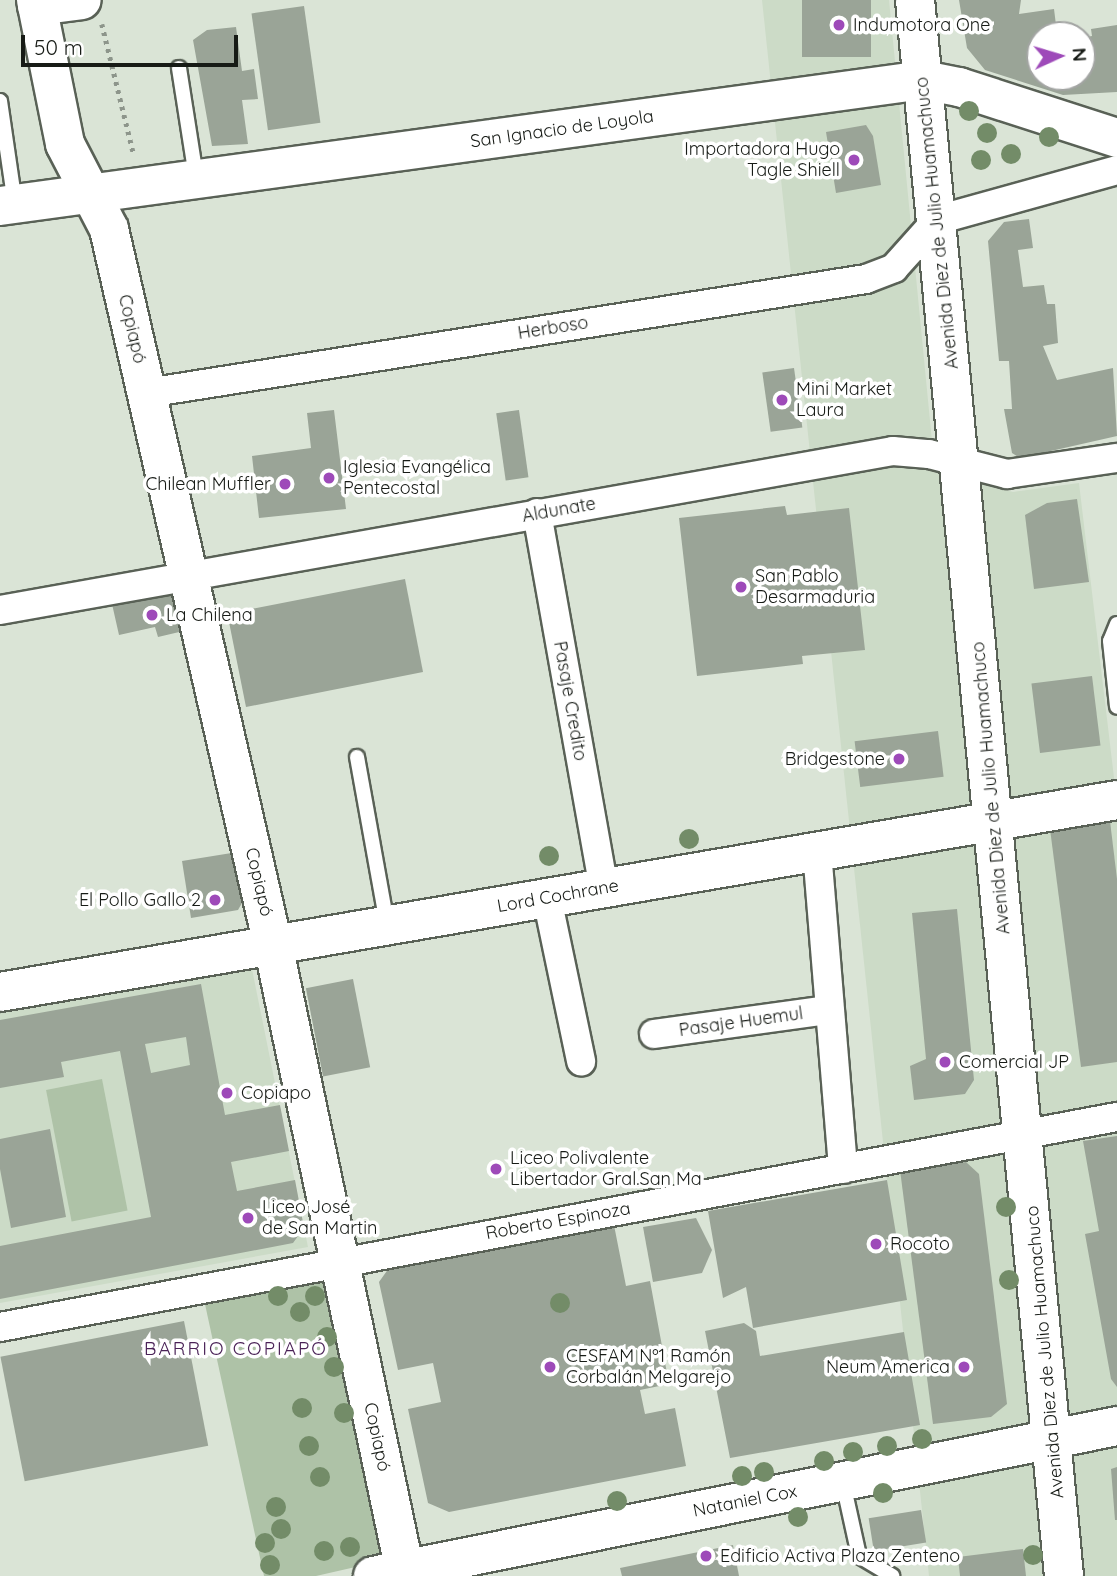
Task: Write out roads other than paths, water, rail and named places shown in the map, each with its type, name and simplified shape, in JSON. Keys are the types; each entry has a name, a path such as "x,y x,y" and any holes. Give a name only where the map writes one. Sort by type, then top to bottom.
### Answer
{"street":[{"name":"Avenida Diez de Julio Huamachuco","path":"915,0 1064,1576"},
{"path":"36,3 90,6"},
{"name":"Copiapó","path":"36,3 59,125 72,159 94,193 109,229 147,393 187,579 273,945 340,1261 395,1574"},
{"name":"San Ignacio de Loyola","path":"8,205 923,80 959,87 1117,138"},
{"path":"937,220 1117,170"},
{"name":"Herboso","path":"147,393 866,279 894,268 937,220"},
{"name":"Aldunate","path":"0,610 187,579 537,513 893,451 1007,474 1031,474 1117,458"},
{"name":"Pasaje Credito","path":"537,513 604,888"},
{"name":"Lord Cochrane","path":"0,992 1117,800"},
{"name":"Pasaje Huemul","path":"817,851 827,1010 843,1169"},
{"path":"547,898 581,1061"},
{"name":"Pasaje Huemul","path":"654,1034 827,1010"},
{"name":"Roberto Espinoza","path":"0,1327 1117,1117"},
{"name":"Nataniel Cox","path":"395,1574 1117,1426"}],"lane":[{"path":"179,68 196,179"},
{"path":"0,101 8,205"},
{"path":"1117,624 1110,641 1117,707"},
{"path":"356,757 387,925"},
{"path":"843,1481 859,1556 892,1576"}],"place":[{"name":"Indumotora One","path":"839,25"},
{"name":"Importadora Hugo Tagle Shiell","path":"854,160"},
{"name":"Mini Market Laura","path":"782,400"},
{"name":"Iglesia Evangélica Pentecostal","path":"329,478"},
{"name":"Chilean Muffler","path":"285,484"},
{"name":"San Pablo Desarmaduria","path":"741,587"},
{"name":"La Chilena","path":"152,615"},
{"name":"Bridgestone","path":"899,759"},
{"name":"El Pollo Gallo 2","path":"215,900"},
{"name":"Comercial JP","path":"945,1062"},
{"name":"Copiapo","path":"227,1093"},
{"name":"Liceo Polivalente Libertador Gral.San Ma","path":"496,1169"},
{"name":"Liceo José de San Martin","path":"248,1218"},
{"name":"Rocoto","path":"876,1244"},
{"name":"CESFAM Nº1 Ramón Corbalán Melgarejo","path":"550,1367"},
{"name":"Neum America","path":"964,1367"},
{"name":"Edificio Activa Plaza Zenteno","path":"706,1556"}],"district":[{"name":"BARRIO COPIAPÓ","path":"236,1349"}]}
